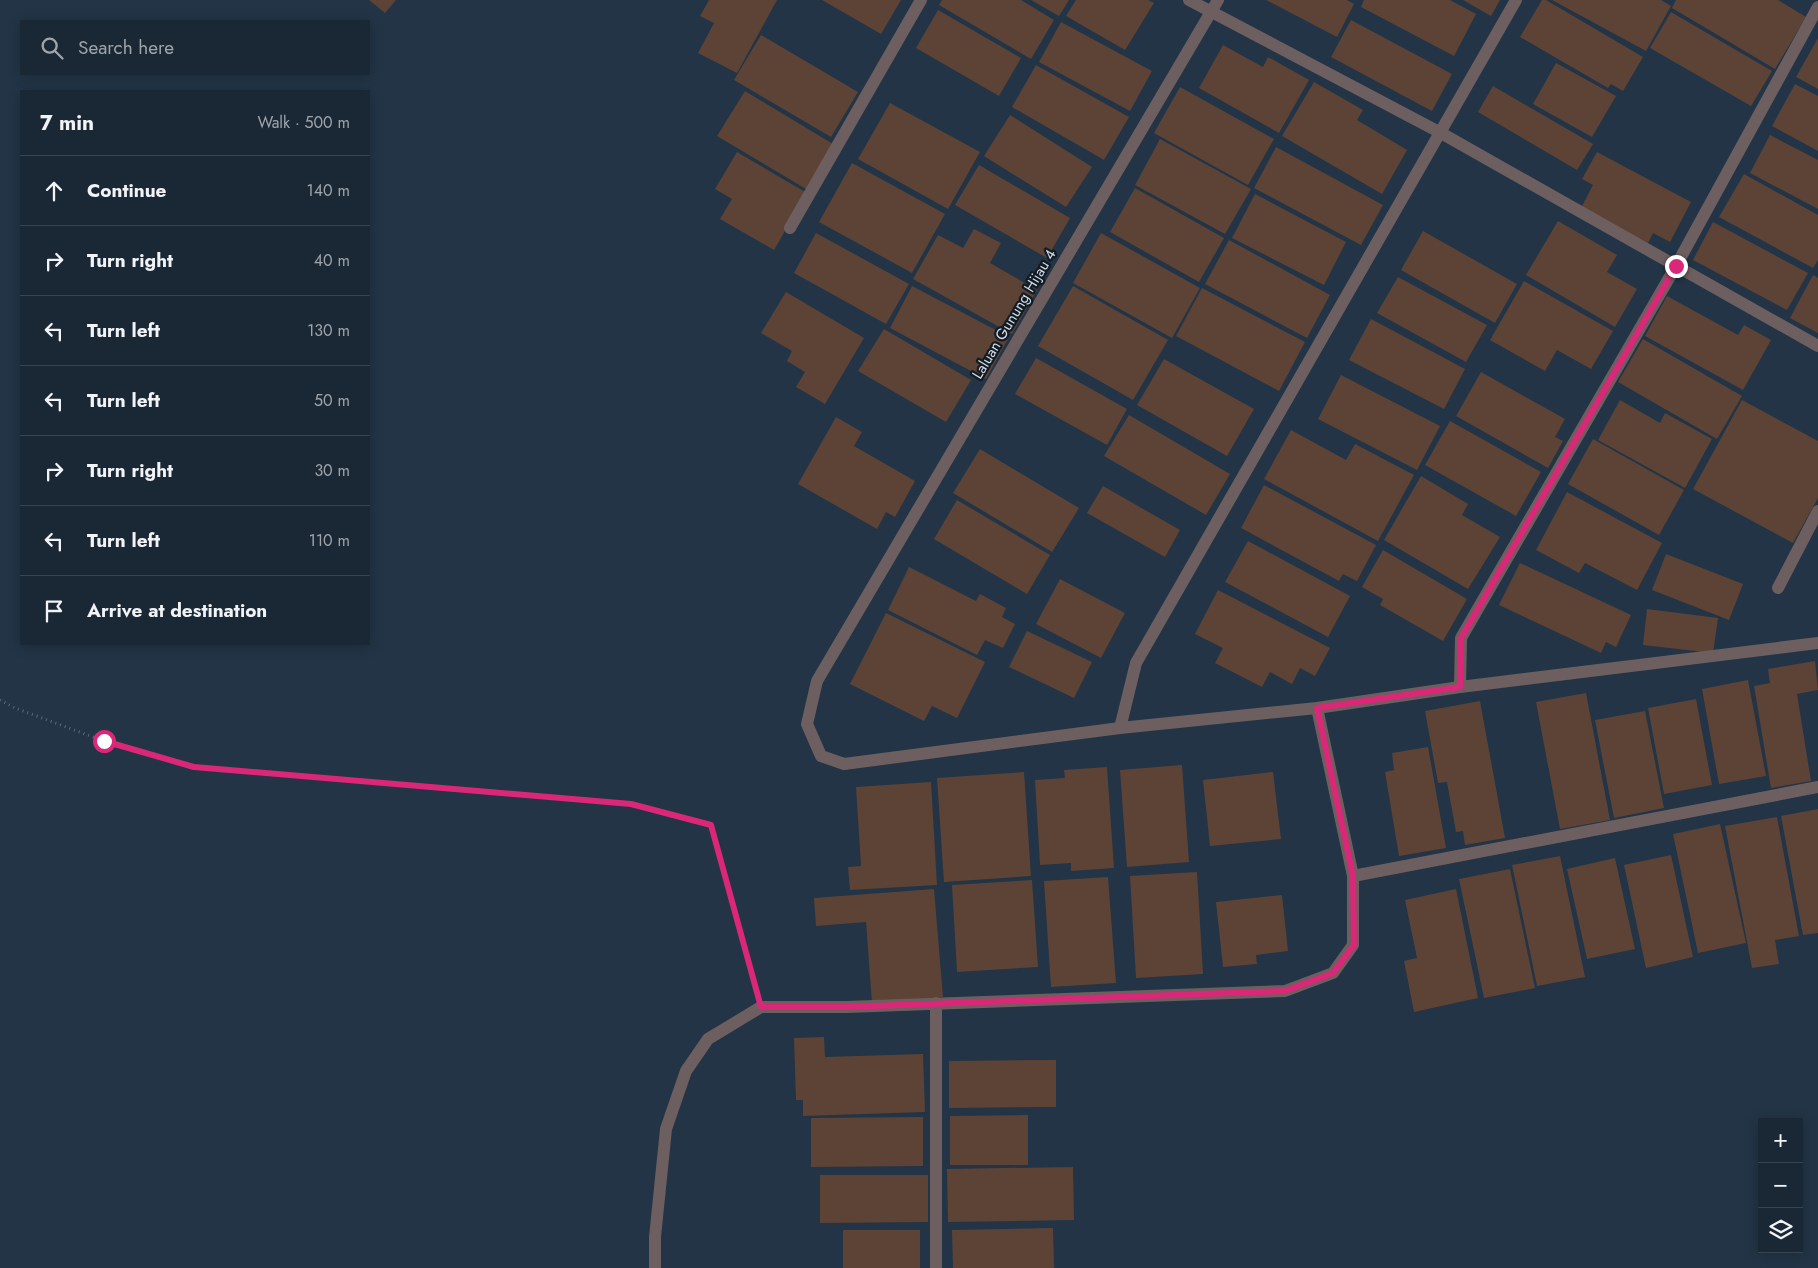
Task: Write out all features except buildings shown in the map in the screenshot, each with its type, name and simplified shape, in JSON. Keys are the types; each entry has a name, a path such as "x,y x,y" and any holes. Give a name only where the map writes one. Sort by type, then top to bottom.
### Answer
{"street":[{"path":"790,228 921,0"},
{"path":"1188,0 1441,133 1818,346"},
{"name":"Laluan Gunung Hijau 4","path":"1218,0 817,681 807,724 821,756 844,764 1120,728 1317,708 1460,687 1818,643"},
{"path":"1120,728 1136,663 1516,0"},
{"path":"1813,0 1818,3"},
{"path":"1460,687 1461,638 1676,266 1818,7"},
{"path":"1778,588 1818,512"},
{"path":"654,1267 655,1237 666,1129 686,1071 708,1039 761,1007 1285,991 1333,973 1354,945 1353,876 1317,708"},
{"path":"1353,876 1818,788"},
{"path":"936,1003 936,1268"}],"path":[{"path":"0,700 15,708 104,741 194,767 631,804 711,825 761,1007"}],"route":[{"path":"104,741 194,767 631,804 711,825 761,1007 847,1007 1285,991 1333,973 1354,945 1353,876 1317,708 1460,687 1461,638 1676,266"}]}
